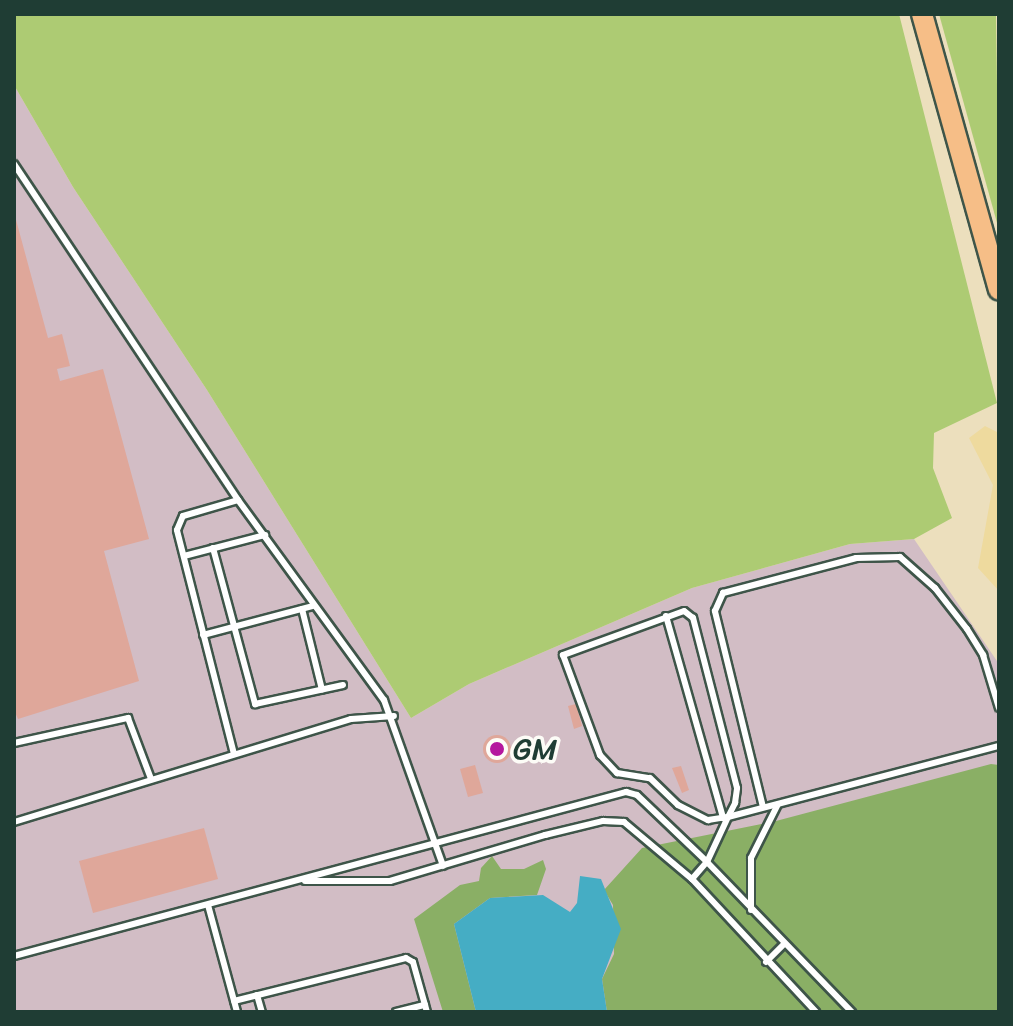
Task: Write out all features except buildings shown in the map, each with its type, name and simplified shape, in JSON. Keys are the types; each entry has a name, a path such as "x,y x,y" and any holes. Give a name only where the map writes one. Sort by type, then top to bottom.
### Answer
{"main road":[{"path":"922,14 999,289"}],"lane":[{"path":"14,164 238,500 394,716 443,866"},
{"path":"234,754 177,530 183,516 238,500"},
{"path":"184,556 265,535"},
{"path":"213,548 255,704 343,685"},
{"path":"763,807 715,611 723,593 856,558 900,557 935,588 967,629 983,655 999,708"},
{"path":"203,635 313,606"},
{"path":"302,609 322,690"},
{"path":"692,879 707,862 726,818 737,788 693,618 684,611 666,616 562,659 600,755 617,773 642,774 678,805 708,820 726,818 999,746"},
{"path":"666,616 726,818"},
{"path":"14,822 351,719 394,716"},
{"path":"14,743 128,718 151,779"},
{"path":"14,956 626,792 637,795 707,862 852,1012"},
{"path":"751,910 751,858 778,803"},
{"path":"297,881 390,881 603,821 624,822 692,879 766,962 816,1012"},
{"path":"208,905 237,1012"},
{"path":"766,962 784,944"},
{"path":"234,1001 406,958 413,962 426,1008 396,1012"},
{"path":"257,995 262,1012"}],"shaded area":[{"path":"14,85 73,187 207,390 411,718 469,684 692,588 850,544 914,539 999,664 999,1012 14,1012"}],"green space":[{"path":"14,14 899,14 997,403 934,433 933,468 952,518 914,539 850,544 692,588 469,684 411,718 207,390 73,187 14,85"},
{"path":"939,14 996,14 999,230"},
{"path":"991,764 999,765 999,1012 607,1012 602,979 614,954 613,905 604,890 642,848 776,821"},
{"path":"492,856 501,869 524,869 543,860 546,869 537,895 490,898 454,924 476,1012 443,1012 414,919 460,885 479,881 481,868"}],"sand":[{"path":"985,426 999,433 999,591 978,568 993,485 969,438"}],"water":[{"path":"580,876 601,879 621,929 602,979 607,1012 476,1012 454,924 490,898 543,895 570,912 577,903"}],"place":[{"name":"GM","path":"497,749"}]}
